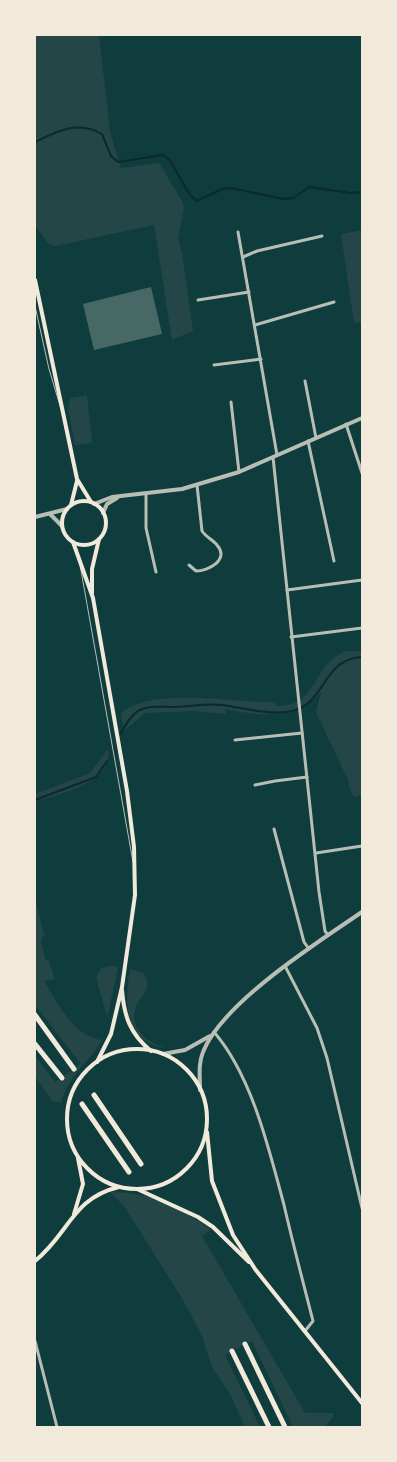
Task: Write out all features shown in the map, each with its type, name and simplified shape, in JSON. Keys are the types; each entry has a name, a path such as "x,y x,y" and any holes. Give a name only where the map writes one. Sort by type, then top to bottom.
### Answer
{"highway":[{"path":"35,1014 74,1069"},
{"path":"35,1044 62,1078"},
{"path":"94,1095 141,1164"},
{"path":"82,1104 129,1172"},
{"path":"245,1344 285,1427"},
{"path":"232,1351 269,1427"}],"main road":[{"path":"35,280 77,479 92,503 103,513 106,527 99,539 92,569 92,598"},
{"path":"71,505 77,479"},
{"path":"92,503 82,501 71,505 63,516 62,526 67,537 73,542 86,545 99,539"},
{"path":"73,542 92,598 127,791 135,873 132,919 122,987 111,1034 97,1062"},
{"path":"122,987 123,1006 128,1025 136,1037 151,1051"},
{"path":"73,1216 83,1180 68,1128 70,1099 78,1082 97,1062 109,1054 123,1050 151,1051 162,1054 186,1069 200,1090 207,1110 206,1130 212,1181 218,1201 233,1234 255,1268 362,1403"},
{"path":"76,1152 85,1166 97,1177 121,1187 135,1188 160,1185 180,1174 197,1156 206,1130"},
{"path":"35,1261 57,1240 73,1216 94,1196 121,1187"},
{"path":"135,1188 198,1217 214,1227 255,1268"}],"street":[{"path":"238,232 275,456 291,637 319,892 325,931 328,935"},
{"path":"243,257 256,251 322,236"},
{"path":"198,300 249,292"},
{"path":"254,325 334,302"},
{"path":"214,365 260,359"},
{"path":"305,381 316,438"},
{"path":"231,402 239,472"},
{"path":"92,503 198,485 239,472 362,418"},
{"path":"346,424 362,473"},
{"path":"308,441 334,561"},
{"path":"189,565 196,571 210,569 218,563 220,555 217,544 202,531 198,485"},
{"path":"146,493 146,528 156,572"},
{"path":"103,513 108,504 119,497"},
{"path":"35,517 67,509"},
{"path":"50,514 62,526"},
{"path":"287,590 362,580"},
{"path":"291,637 362,628"},
{"path":"235,740 302,733"},
{"path":"255,786 274,780 307,777"},
{"path":"274,829 304,942 309,949"},
{"path":"316,854 362,846"},
{"path":"162,1054 185,1050 210,1036 247,998 285,966 362,912"},
{"path":"285,966 317,1028 327,1058 362,1208"},
{"path":"214,1032 231,1054 252,1103 274,1168 313,1321 305,1331"},
{"path":"200,1090 200,1059 210,1036"},
{"path":"35,1341 57,1427"}],"lane":[{"path":"35,306 57,403 65,417"},
{"path":"78,557 135,873"}],"shaded area":[{"path":"35,35 99,35 110,132 121,168 159,163 182,201 184,208 178,239 182,253 193,331 172,340 154,225 55,246 48,243 36,227"},
{"path":"362,230 362,322 354,323 341,234"},
{"path":"87,395 92,443 75,445 68,409 70,398"},
{"path":"347,651 362,651 362,795 354,797 348,784 349,782 316,712 321,692 301,707 289,712 276,714 225,709 226,714 193,711 145,713 124,731 121,713 135,705 152,700 194,698 275,702 276,706 291,704 309,692 326,665 335,657"},
{"path":"108,749 107,761 102,771 94,779 70,791 35,802 35,794 90,773"},
{"path":"35,898 44,935 41,941 46,961 48,960 55,979 44,981 67,1018 83,1033 92,1038 102,1040 74,1076 61,1103 52,1101 35,1076 35,1056 55,1082 81,1064 35,1005"},
{"path":"118,967 108,1015 96,978 101,968"},
{"path":"130,969 142,972 146,977 147,983 144,994 137,1004 134,1020 137,1027 145,1038 166,1048 152,1045 135,1030 130,1019 127,995"},
{"path":"110,1192 137,1194 163,1202 188,1214 211,1230 202,1236 305,1413 333,1413 333,1417 325,1427 293,1427 252,1341 225,1355 260,1427 245,1427 230,1394 212,1367 202,1336 183,1300 124,1206"}],"building":[{"path":"151,287 162,334 94,350 83,304"}],"waterway":[{"path":"35,142 60,131 76,127 93,130 102,134 111,156 118,162 163,155 169,159 190,195 197,201 222,189 231,188 284,199 293,198 309,187 351,193 362,192"},
{"path":"120,735 135,713 150,707 222,705 278,712 299,709 309,702 338,666 348,660 362,657"},
{"path":"35,800 96,777 107,761"}]}
